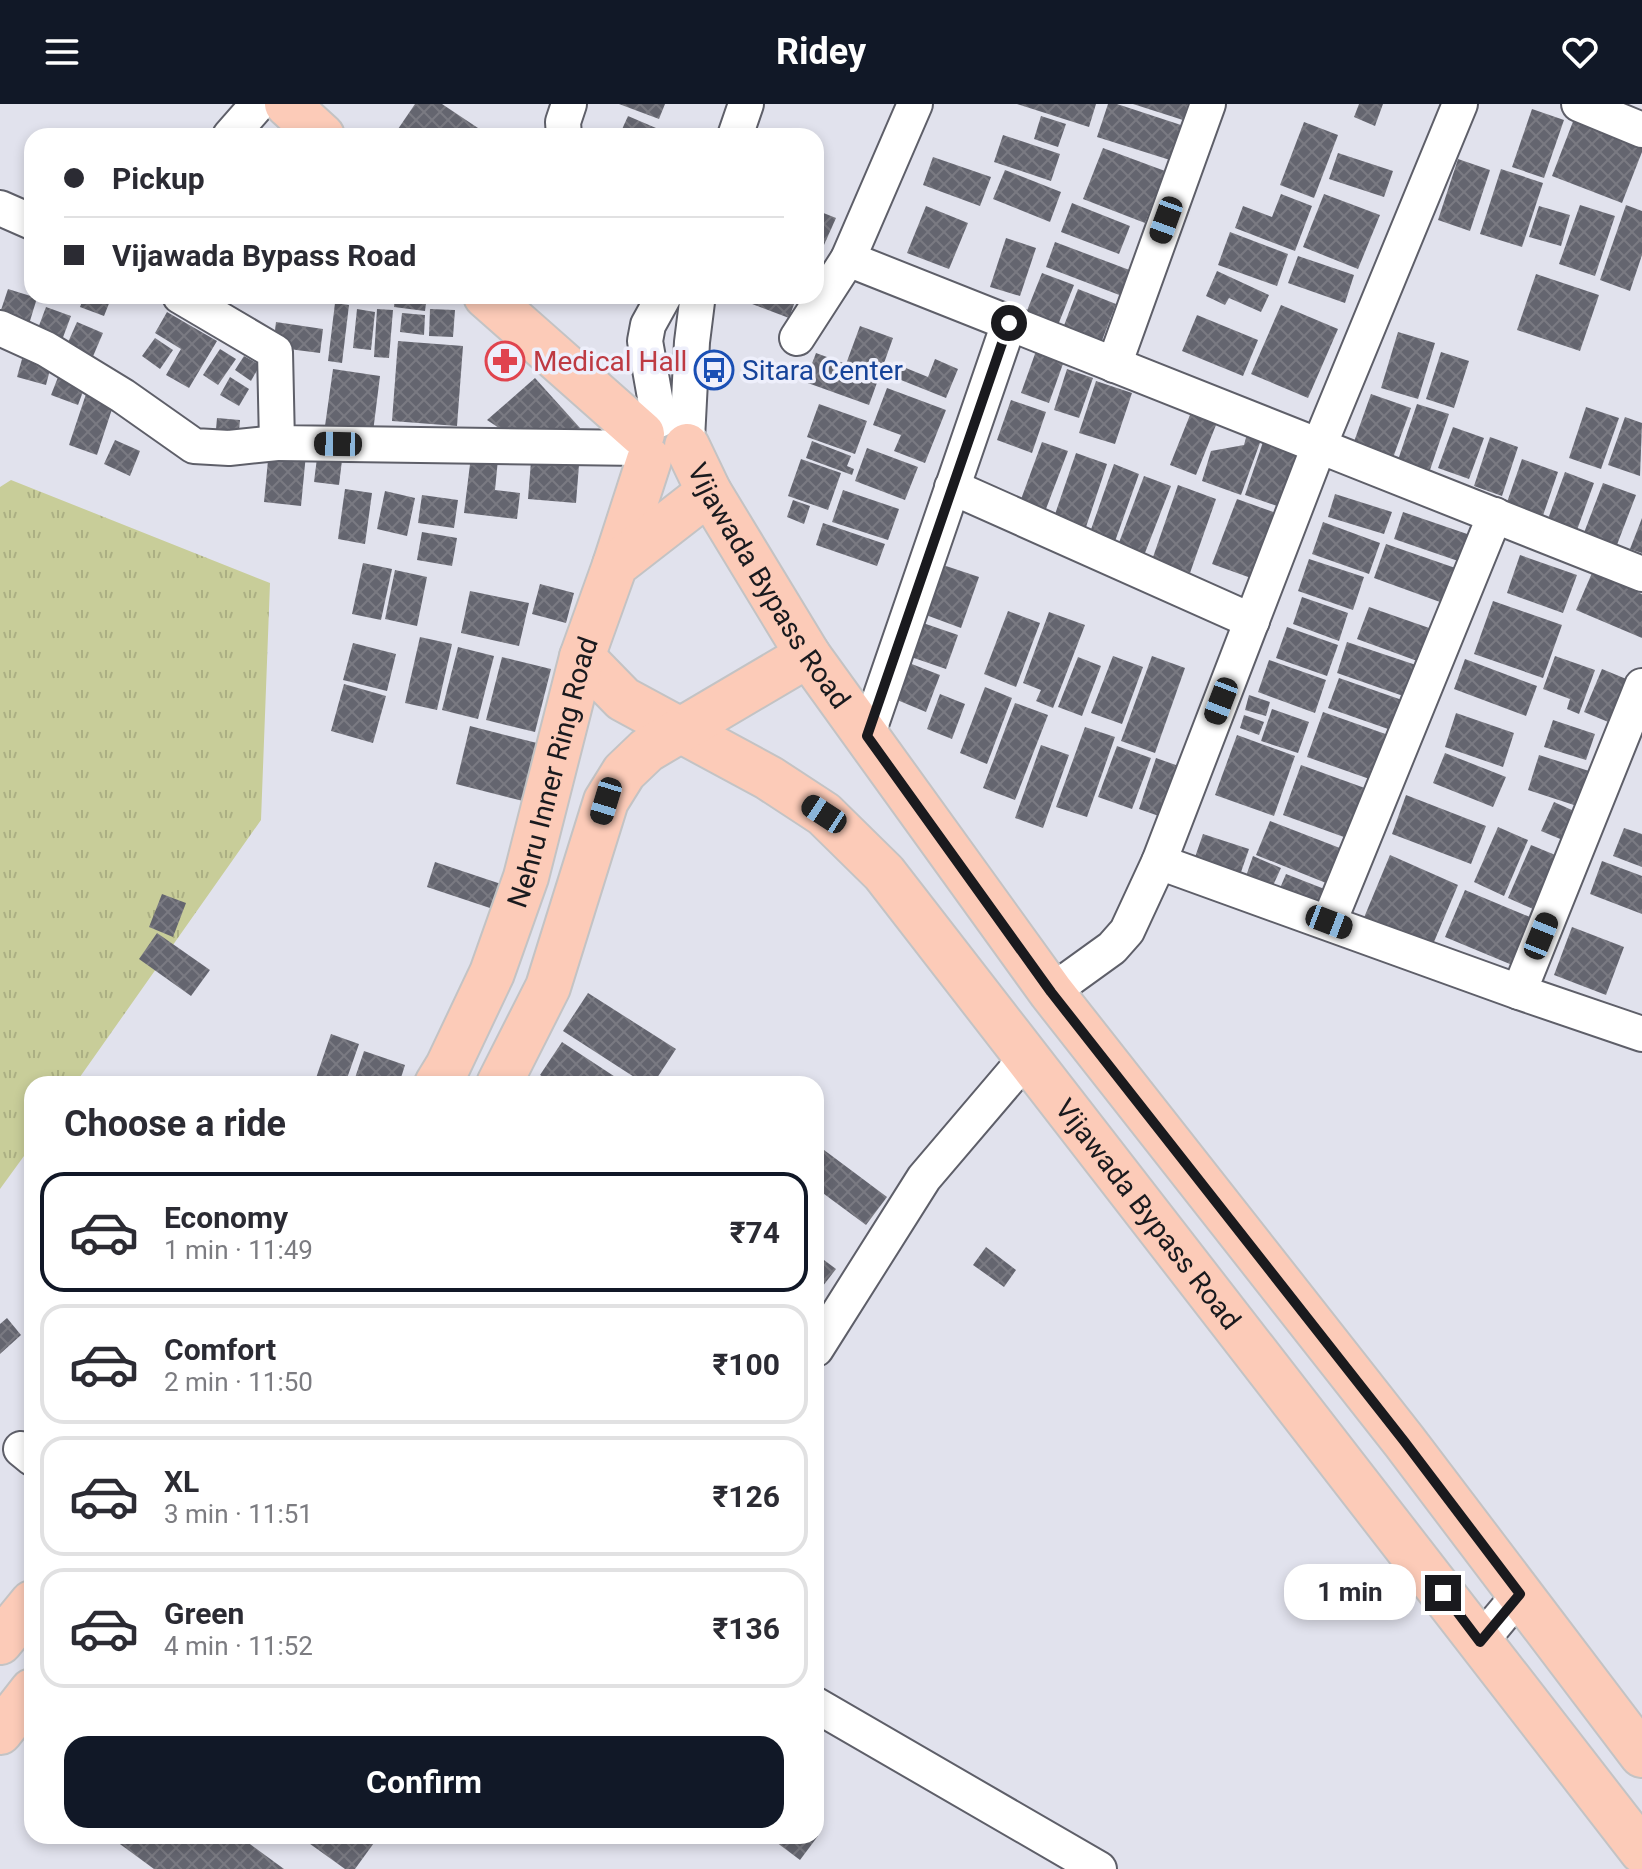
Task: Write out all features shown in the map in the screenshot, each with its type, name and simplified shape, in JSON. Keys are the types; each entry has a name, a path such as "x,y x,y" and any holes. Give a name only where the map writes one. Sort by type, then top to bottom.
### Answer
{"main road":[{"path":"287,104 313,128"},
{"name":"Vijawada Bypass Road","path":"496,304 661,441"},
{"name":"Vijawada Bypass Road","path":"533,304 709,492 808,655 1051,992 1394,1428 1642,1755"},
{"name":"Vijawada Bypass Road","path":"615,565 661,441"},
{"path":"615,565 709,492"},
{"name":"Nehru Inner Ring Road","path":"442,1076 492,973 526,877 582,657 615,565"},
{"name":"Nehru Inner Ring Road","path":"503,1076 548,987 606,801 624,772 647,750 808,655"},
{"name":"Vijawada Bypass Road","path":"582,657 623,699 769,778 824,814 884,873 1642,1851"},
{"path":"0,1642 24,1613"},
{"path":"0,1732 24,1701"}],"street":[{"path":"237,128 258,104"},
{"path":"563,128 569,104"},
{"path":"738,128 746,104"},
{"path":"824,296 848,259 915,104"},
{"path":"1114,365 1208,104"},
{"path":"1051,992 1112,948 1127,931 1159,862 1319,446 1460,104"},
{"path":"1579,104 1634,119"},
{"path":"0,208 24,218"},
{"path":"848,259 1642,574"},
{"path":"194,304 275,352 277,443"},
{"path":"660,304 648,325 645,341 661,441"},
{"path":"661,441 692,342 697,304"},
{"path":"797,338 819,304"},
{"path":"867,736 1009,323"},
{"path":"0,328 123,396 194,446 661,441"},
{"path":"952,487 1252,621"},
{"path":"1329,922 1495,515"},
{"path":"1519,992 1642,686"},
{"path":"1159,862 1642,1034"},
{"path":"824,1336 924,1178 1027,1057"},
{"path":"1480,1642 1520,1594"},
{"path":"824,1710 1099,1869"}],"green space":[{"path":"11,480 270,583 261,820 81,1076 24,1076 24,1156 0,1189 0,487"}],"building":[{"path":"415,104 442,104 478,128 399,128"},
{"path":"619,104 665,104 659,119"},
{"path":"1017,104 1096,104 1089,127"},
{"path":"1108,104 1117,104 1181,125 1170,160 1097,137"},
{"path":"1133,104 1188,104 1183,120"},
{"path":"1359,104 1383,104 1375,126 1354,117"},
{"path":"1532,109 1564,120 1544,178 1512,167"},
{"path":"628,116 656,128 623,128"},
{"path":"1041,116 1066,124 1058,147 1034,139"},
{"path":"1574,119 1642,146 1622,203 1552,176"},
{"path":"1304,122 1338,135 1314,198 1280,185"},
{"path":"1003,135 1060,154 1051,181 994,162"},
{"path":"1103,148 1165,171 1145,223 1083,199"},
{"path":"1338,153 1393,171 1384,197 1329,179"},
{"path":"933,157 991,177 980,206 923,185"},
{"path":"1458,159 1490,170 1470,231 1438,220"},
{"path":"1501,169 1543,183 1522,247 1480,234"},
{"path":"1005,170 1061,192 1050,222 993,199"},
{"path":"1281,194 1312,206 1295,251 1235,228 1243,206 1272,217"},
{"path":"1324,194 1380,215 1358,269 1303,247"},
{"path":"1072,203 1130,226 1119,254 1061,232"},
{"path":"1580,205 1615,216 1595,276 1559,264"},
{"path":"1626,205 1642,211 1642,255 1630,291 1600,280"},
{"path":"926,206 968,223 949,269 907,253"},
{"path":"1539,206 1570,215 1561,246 1529,237"},
{"path":"824,213 836,218 824,245"},
{"path":"1230,232 1288,254 1277,286 1218,265"},
{"path":"1006,238 1036,248 1020,296 990,287"},
{"path":"1055,242 1132,271 1122,296 1046,267"},
{"path":"1298,256 1354,275 1345,303 1288,283"},
{"path":"1217,271 1269,295 1261,312 1229,298 1225,305 1206,296"},
{"path":"1042,273 1074,285 1058,325 1026,313"},
{"path":"1536,274 1599,295 1580,351 1517,330"},
{"path":"8,289 24,294 24,304 35,304 26,334 0,313"},
{"path":"1078,289 1116,304 1101,343 1063,328"},
{"path":"81,304 109,304 104,316 80,307"},
{"path":"335,304 349,305 342,363 328,361"},
{"path":"394,304 426,304 425,311 394,307"},
{"path":"752,304 794,304 789,318"},
{"path":"1281,305 1338,329 1308,398 1251,374"},
{"path":"46,307 71,316 59,348 34,339"},
{"path":"357,309 375,312 371,350 353,348"},
{"path":"377,309 393,310 389,358 374,357"},
{"path":"430,309 455,310 453,337 429,336"},
{"path":"167,312 217,341 189,388 166,375 181,349 155,333"},
{"path":"402,313 425,315 424,335 400,332"},
{"path":"1197,315 1258,340 1243,376 1182,351"},
{"path":"77,322 103,333 88,368 62,356"},
{"path":"276,322 323,329 320,353 273,347"},
{"path":"860,326 893,338 869,405 805,382 816,353 846,364"},
{"path":"1398,332 1435,343 1418,399 1381,388"},
{"path":"155,338 173,350 160,369 142,356"},
{"path":"398,341 463,346 457,426 392,421"},
{"path":"220,349 236,359 218,385 203,375"},
{"path":"1036,351 1064,361 1049,403 1021,393"},
{"path":"1441,352 1469,361 1454,408 1426,399"},
{"path":"244,356 260,365 251,381 235,370"},
{"path":"22,359 51,366 46,385 17,377"},
{"path":"935,359 958,369 946,398 891,376 896,364 928,377"},
{"path":"333,369 380,376 373,432 325,426"},
{"path":"1067,369 1093,378 1079,418 1054,410"},
{"path":"60,372 87,381 78,405 51,395"},
{"path":"230,377 249,389 239,406 220,395"},
{"path":"535,378 580,428 566,432 505,432 487,420"},
{"path":"1096,381 1132,393 1115,444 1079,433"},
{"path":"887,388 946,410 925,463 894,451 901,435 873,425"},
{"path":"86,394 114,403 97,455 69,445"},
{"path":"1371,394 1411,408 1390,466 1350,453"},
{"path":"1011,400 1046,412 1032,453 997,440"},
{"path":"819,404 867,421 855,454 807,437"},
{"path":"1417,404 1449,414 1430,470 1398,460"},
{"path":"1586,407 1619,418 1601,469 1569,458"},
{"path":"1192,410 1218,420 1196,475 1170,465"},
{"path":"1625,417 1642,423 1640,476 1608,465"},
{"path":"217,418 240,420 238,442 215,441"},
{"path":"1453,427 1484,438 1469,479 1438,468"},
{"path":"1247,434 1261,440 1241,495 1202,481 1211,451 1244,445"},
{"path":"1490,437 1518,447 1502,496 1474,486"},
{"path":"115,440 140,451 130,476 104,464"},
{"path":"812,441 851,456 847,466 854,469 852,475 806,458"},
{"path":"1042,442 1068,451 1041,522 1016,513"},
{"path":"1263,442 1298,454 1280,507 1245,495"},
{"path":"867,448 918,467 905,500 855,481"},
{"path":"269,450 306,454 301,506 264,502"},
{"path":"318,450 343,452 339,485 314,482"},
{"path":"1076,453 1107,464 1083,536 1051,526"},
{"path":"471,456 498,459 495,490 520,493 517,519 464,513"},
{"path":"801,459 841,473 828,510 788,496"},
{"path":"1522,459 1558,472 1539,527 1503,514"},
{"path":"531,461 579,465 576,503 528,499"},
{"path":"1114,464 1139,474 1113,547 1088,538"},
{"path":"1565,472 1594,483 1577,530 1548,519"},
{"path":"1144,476 1171,486 1143,558 1117,548"},
{"path":"1603,483 1636,495 1615,550 1582,538"},
{"path":"1178,485 1216,499 1190,573 1152,560"},
{"path":"345,489 372,493 365,544 338,539"},
{"path":"843,490 899,509 888,540 832,522"},
{"path":"385,491 415,498 407,536 377,529"},
{"path":"1335,494 1392,512 1384,534 1328,517"},
{"path":"422,495 458,500 454,528 418,523"},
{"path":"1237,499 1276,513 1251,578 1212,564"},
{"path":"793,500 810,506 804,524 787,517"},
{"path":"1403,512 1473,536 1464,563 1394,539"},
{"path":"1642,518 1642,553 1630,549"},
{"path":"1323,522 1380,543 1369,574 1312,554"},
{"path":"823,523 885,544 877,566 816,545"},
{"path":"422,532 457,538 452,566 417,560"},
{"path":"1386,544 1464,571 1451,606 1374,578"},
{"path":"1520,555 1577,575 1563,613 1507,593"},
{"path":"1309,559 1364,577 1353,610 1298,591"},
{"path":"363,563 392,569 381,620 352,614"},
{"path":"943,565 979,577 961,628 926,615"},
{"path":"395,570 427,577 417,626 385,619"},
{"path":"1592,573 1642,594 1642,638 1576,610"},
{"path":"540,584 574,593 566,623 532,614"},
{"path":"470,591 529,603 519,646 461,633"},
{"path":"1302,597 1348,613 1339,641 1293,624"},
{"path":"1493,601 1562,625 1543,678 1474,654"},
{"path":"1369,607 1432,629 1420,662 1357,639"},
{"path":"1008,611 1040,623 1016,687 984,674"},
{"path":"1049,612 1085,625 1053,708 1036,701 1041,690 1023,683"},
{"path":"923,623 958,635 946,669 911,657"},
{"path":"1287,627 1338,645 1327,676 1276,658"},
{"path":"420,637 452,644 437,710 405,703"},
{"path":"1347,642 1419,666 1409,698 1337,673"},
{"path":"353,643 396,654 387,691 343,680"},
{"path":"458,647 494,656 478,719 442,710"},
{"path":"1113,656 1143,667 1122,724 1091,713"},
{"path":"1152,656 1185,668 1155,753 1121,741"},
{"path":"1555,656 1595,670 1579,714 1567,709 1570,699 1543,689"},
{"path":"502,657 551,669 535,732 486,720"},
{"path":"1078,657 1101,666 1082,716 1058,707"},
{"path":"1465,659 1537,686 1526,716 1454,689"},
{"path":"1269,660 1326,680 1315,713 1258,692"},
{"path":"904,661 940,675 926,712 890,697"},
{"path":"1602,669 1636,683 1618,726 1584,712"},
{"path":"1339,678 1402,700 1391,730 1328,708"},
{"path":"344,684 386,696 373,743 331,731"},
{"path":"985,687 1012,698 987,764 960,753"},
{"path":"940,694 965,704 952,739 927,729"},
{"path":"1249,695 1270,702 1266,716 1245,710"},
{"path":"1015,703 1048,715 1015,800 983,788"},
{"path":"1272,709 1309,722 1298,753 1261,741"},
{"path":"1323,712 1394,737 1378,782 1307,757"},
{"path":"1456,713 1514,733 1503,767 1445,747"},
{"path":"1244,715 1264,722 1259,735 1240,728"},
{"path":"1553,720 1595,734 1586,760 1544,747"},
{"path":"470,726 537,743 523,801 456,784"},
{"path":"1085,727 1115,737 1087,817 1056,807"},
{"path":"1237,735 1295,756 1274,816 1215,795"},
{"path":"1041,745 1069,755 1043,828 1015,818"},
{"path":"1117,746 1151,758 1132,809 1098,797"},
{"path":"1445,753 1506,777 1493,807 1433,783"},
{"path":"1539,755 1589,771 1577,806 1528,790"},
{"path":"1156,758 1190,770 1173,821 1139,809"},
{"path":"1301,765 1373,791 1355,841 1283,815"},
{"path":"1406,795 1486,826 1471,864 1392,834"},
{"path":"1554,802 1583,815 1570,843 1541,831"},
{"path":"1270,821 1345,850 1331,885 1256,855"},
{"path":"1498,827 1528,840 1504,896 1474,882"},
{"path":"1624,828 1642,834 1642,867 1613,856"},
{"path":"1203,834 1249,849 1240,875 1194,860"},
{"path":"1531,845 1565,859 1542,913 1508,898"},
{"path":"1390,855 1458,885 1431,949 1363,920"},
{"path":"1253,856 1281,868 1271,890 1245,879"},
{"path":"1602,861 1642,876 1642,914 1590,894"},
{"path":"435,862 501,884 493,909 427,887"},
{"path":"1286,874 1327,890 1320,910 1278,893"},
{"path":"1465,890 1537,920 1517,967 1445,937"},
{"path":"162,894 186,903 173,937 149,927"},
{"path":"1572,927 1624,947 1606,995 1554,975"},
{"path":"157,933 210,970 191,996 139,959"},
{"path":"588,993 676,1049 658,1076 633,1076 563,1031"},
{"path":"331,1034 359,1044 348,1076 317,1076"},
{"path":"562,1042 614,1076 541,1076"},
{"path":"364,1051 405,1065 402,1076 356,1076"},
{"path":"824,1150 887,1197 866,1225 824,1194"},
{"path":"986,1247 1016,1270 1004,1287 973,1265"},
{"path":"824,1260 836,1269 824,1285"},
{"path":"7,1318 21,1335 0,1354 0,1324"},
{"path":"120,1844 250,1844 284,1869 154,1869"},
{"path":"310,1844 373,1844 355,1869 345,1869"},
{"path":"779,1844 812,1844 800,1860"}],"place":[{"name":"Medical Hall","path":"505,361"},
{"name":"Sitara Center","path":"714,370"}],"route":[{"path":"1009,323 867,736 1051,992 1404,1441 1520,1594 1480,1642 1443,1593"}]}
